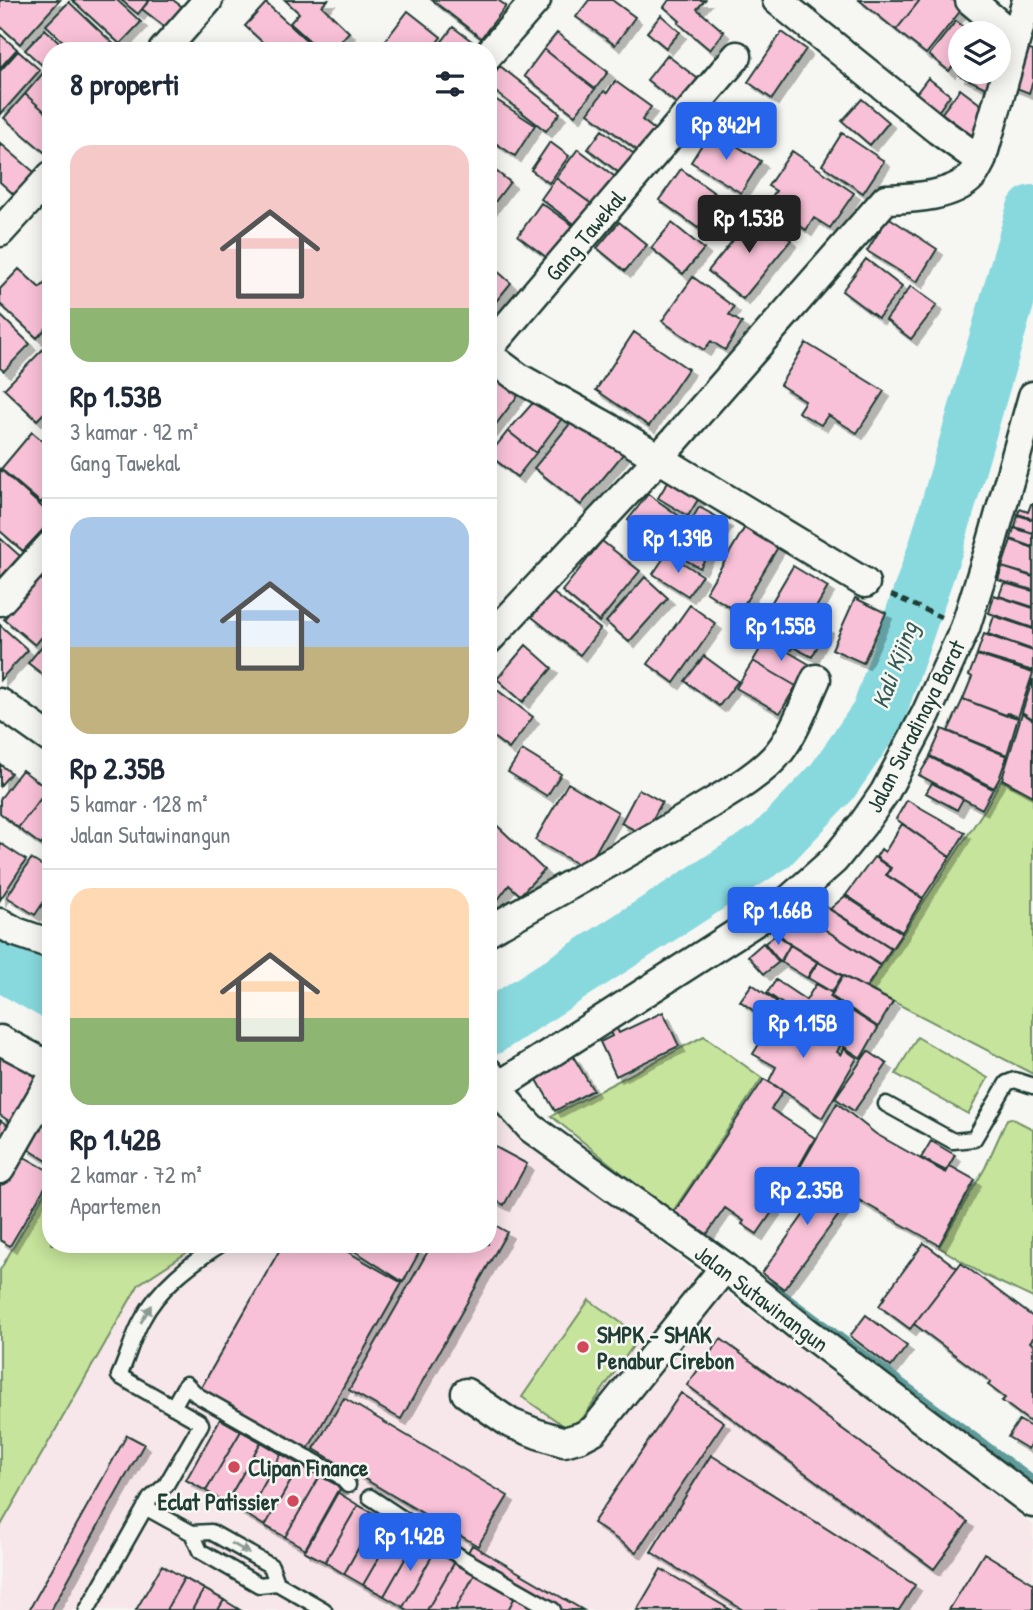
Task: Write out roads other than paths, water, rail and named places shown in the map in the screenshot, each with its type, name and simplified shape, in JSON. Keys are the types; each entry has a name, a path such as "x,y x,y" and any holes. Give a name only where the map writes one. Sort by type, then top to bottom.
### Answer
{"street":[{"path":"171,42 208,0"},
{"path":"497,45 536,0"},
{"path":"777,0 938,130 981,161"},
{"path":"970,0 995,21"},
{"path":"497,630 659,458 886,199 914,198 956,188 974,175 981,161 1027,0"},
{"name":"Gang Tawekal","path":"497,338 737,56"},
{"path":"0,232 42,186"},
{"path":"497,362 519,378 659,458 865,583"},
{"name":"Jalan Suradinaya Barat","path":"497,1080 789,900 834,860 863,824 885,792 926,714 965,628 1033,396"},
{"path":"0,601 42,555"},
{"path":"497,926 737,788 780,751 816,679"},
{"path":"0,703 42,733"},
{"path":"0,923 42,941"},
{"path":"0,1040 42,1062"},
{"name":"Jalan Sutawinangun","path":"497,1089 531,1128 725,1267 1033,1503"},
{"path":"0,1169 42,1096"},
{"path":"466,1393 510,1423 538,1434 564,1442 581,1437 594,1430 725,1267"}],"lane":[{"path":"886,1104 953,1141 963,1141 974,1139 1007,1083 1016,1080 1033,1086"},
{"path":"88,1610 145,1507 166,1485 200,1426 198,1422 119,1376 143,1318 157,1296 174,1277 207,1253"},
{"path":"173,1407 186,1384 197,1395 297,1447 340,1476 348,1485"},
{"path":"370,1497 462,1558 554,1610"},
{"path":"145,1507 191,1533 211,1532 271,1566 277,1583"},
{"path":"191,1533 200,1551 259,1585 277,1583 324,1610"}],"waterway":[{"name":"Kali Kijing","path":"497,1023 771,846 832,782 878,715 936,547 1033,212"},
{"name":"Kali Kijing","path":"0,963 42,987"},
{"path":"771,1286 1031,1479"}],"place":[{"name":"SMPK - SMAK Penabur Cirebon","path":"583,1347"},
{"name":"Clipan Finance","path":"234,1467"},
{"name":"Eclat Patissier","path":"293,1501"}]}
